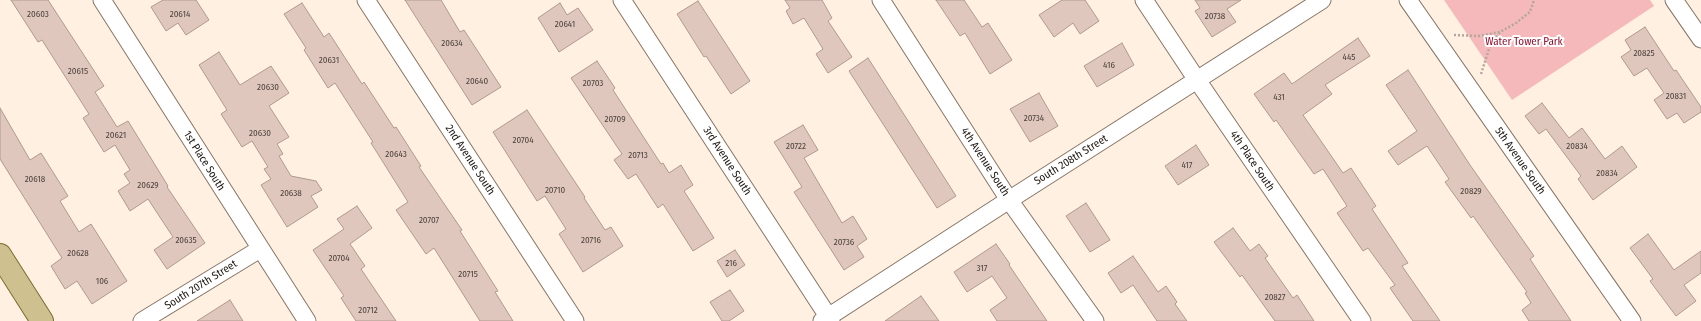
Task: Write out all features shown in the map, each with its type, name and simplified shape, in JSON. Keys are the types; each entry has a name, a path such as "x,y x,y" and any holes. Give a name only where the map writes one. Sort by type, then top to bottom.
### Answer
{"main road":[{"path":"0,255 42,321"}],"street":[{"name":"1st Place South","path":"102,0 307,321"},
{"name":"2nd Avenue South","path":"366,0 575,321"},
{"name":"3rd Avenue South","path":"622,0 827,320"},
{"name":"4th Avenue South","path":"881,0 1009,200 1095,321"},
{"name":"4th Place South","path":"1144,0 1362,321"},
{"name":"South 208th Street","path":"827,320 1009,200 1322,0"},
{"name":"5th Avenue South","path":"1408,0 1632,321"},
{"path":"1674,0 1701,39"},
{"name":"South 207th Street","path":"151,319 260,249"}],"path":[{"path":"1430,31 1464,36 1479,36 1500,32 1516,23 1530,12 1534,0"},
{"path":"1474,95 1490,46 1500,32"}],"green space":[{"name":"Water Tower Park","path":"1444,0 1650,0 1654,6 1512,100"}],"building":[{"path":"11,0 48,0 104,86 95,92 117,127 128,121 168,186 167,187 205,243 167,269 154,250 173,237 148,199 130,211 118,191 130,183 124,174 130,170 115,145 104,152 83,118 89,114 42,40 38,42"},
{"path":"163,0 196,0 209,20 186,35 178,23 166,31 151,7"},
{"path":"405,0 441,0 460,32 464,30 501,87 472,105"},
{"path":"785,0 822,0 832,18 828,21 852,57 828,73 816,54 823,49 804,18 793,24 786,11 790,8"},
{"path":"936,0 964,0 982,27 988,23 1012,60 990,74 965,33 960,36"},
{"path":"1062,0 1085,0 1099,21 1080,34 1073,23 1054,37 1039,15"},
{"path":"1195,0 1241,0 1227,9 1236,22 1212,37 1195,11 1200,8"},
{"path":"698,1 750,81 731,94 706,56 704,57 677,14"},
{"path":"302,3 324,37 329,33 362,84 364,82 394,128 396,127 421,166 419,167 462,230 460,231 498,291 495,292 513,321 480,321 434,248 426,254 396,210 408,202 371,143 373,142 335,83 328,88 304,50 306,48 284,14"},
{"path":"560,3 567,15 578,8 593,30 559,52 538,18"},
{"path":"1645,27 1674,71 1676,70 1701,107 1701,112 1684,123 1677,113 1667,119 1654,100 1664,93 1647,68 1634,76 1621,57 1631,50 1625,40"},
{"path":"1358,38 1370,56 1325,85 1332,94 1303,115 1343,173 1351,168 1376,206 1372,209 1408,263 1402,266 1440,321 1413,321 1390,288 1395,285 1368,248 1363,251 1337,213 1347,206 1323,169 1314,174 1276,120 1274,122 1254,94 1284,73 1292,84"},
{"path":"1122,43 1134,65 1097,87 1084,66"},
{"path":"219,52 240,85 271,66 289,93 269,106 289,137 277,144 283,154 279,156 291,176 316,181 322,190 311,196 318,207 287,227 261,185 271,179 264,169 268,167 252,141 242,147 221,114 227,110 199,65"},
{"path":"868,58 956,196 937,208 849,71"},
{"path":"597,61 615,88 613,90 661,164 663,163 669,173 681,165 693,185 684,191 714,238 693,251 663,204 658,208 636,174 628,179 614,160 622,154 571,78"},
{"path":"1408,70 1470,165 1534,256 1530,259 1571,321 1529,321 1522,310 1531,303 1525,293 1527,292 1473,216 1471,218 1445,182 1449,179 1427,146 1398,165 1388,151 1417,131 1386,85"},
{"path":"1039,93 1058,126 1030,142 1010,109"},
{"path":"1542,103 1569,138 1582,128 1605,159 1622,146 1637,167 1593,200 1578,179 1581,176 1546,129 1539,134 1525,116"},
{"path":"0,108 30,160 41,153 68,196 60,201 79,232 91,224 127,281 92,304 77,281 65,289 51,266 62,258 0,159"},
{"path":"527,110 585,197 584,198 605,230 611,227 623,246 583,272 559,234 566,229 545,196 537,201 493,132"},
{"path":"803,125 818,150 804,158 842,223 853,216 867,239 857,246 864,257 844,270 794,192 802,187 774,142"},
{"path":"1196,145 1209,165 1178,185 1165,166"},
{"path":"1086,203 1110,240 1090,252 1066,216"},
{"path":"357,206 372,228 350,244 365,266 361,269 396,321 356,321 341,298 344,296 313,250 344,229 337,219"},
{"path":"1233,228 1250,251 1259,244 1268,256 1265,258 1293,298 1297,295 1314,321 1275,321 1242,275 1240,277 1214,242"},
{"path":"1648,234 1674,270 1701,251 1701,273 1684,285 1696,301 1676,316 1650,281 1653,279 1630,248"},
{"path":"996,244 1047,321 997,321 990,310 1007,298 992,276 967,292 954,272"},
{"path":"735,250 745,265 727,277 717,261"},
{"path":"1133,256 1158,292 1166,286 1177,302 1175,304 1187,321 1157,321 1133,285 1121,293 1108,273"},
{"path":"730,290 744,311 729,321 722,321 710,302"},
{"path":"921,296 939,321 885,321"},
{"path":"230,300 243,321 197,321"}]}
